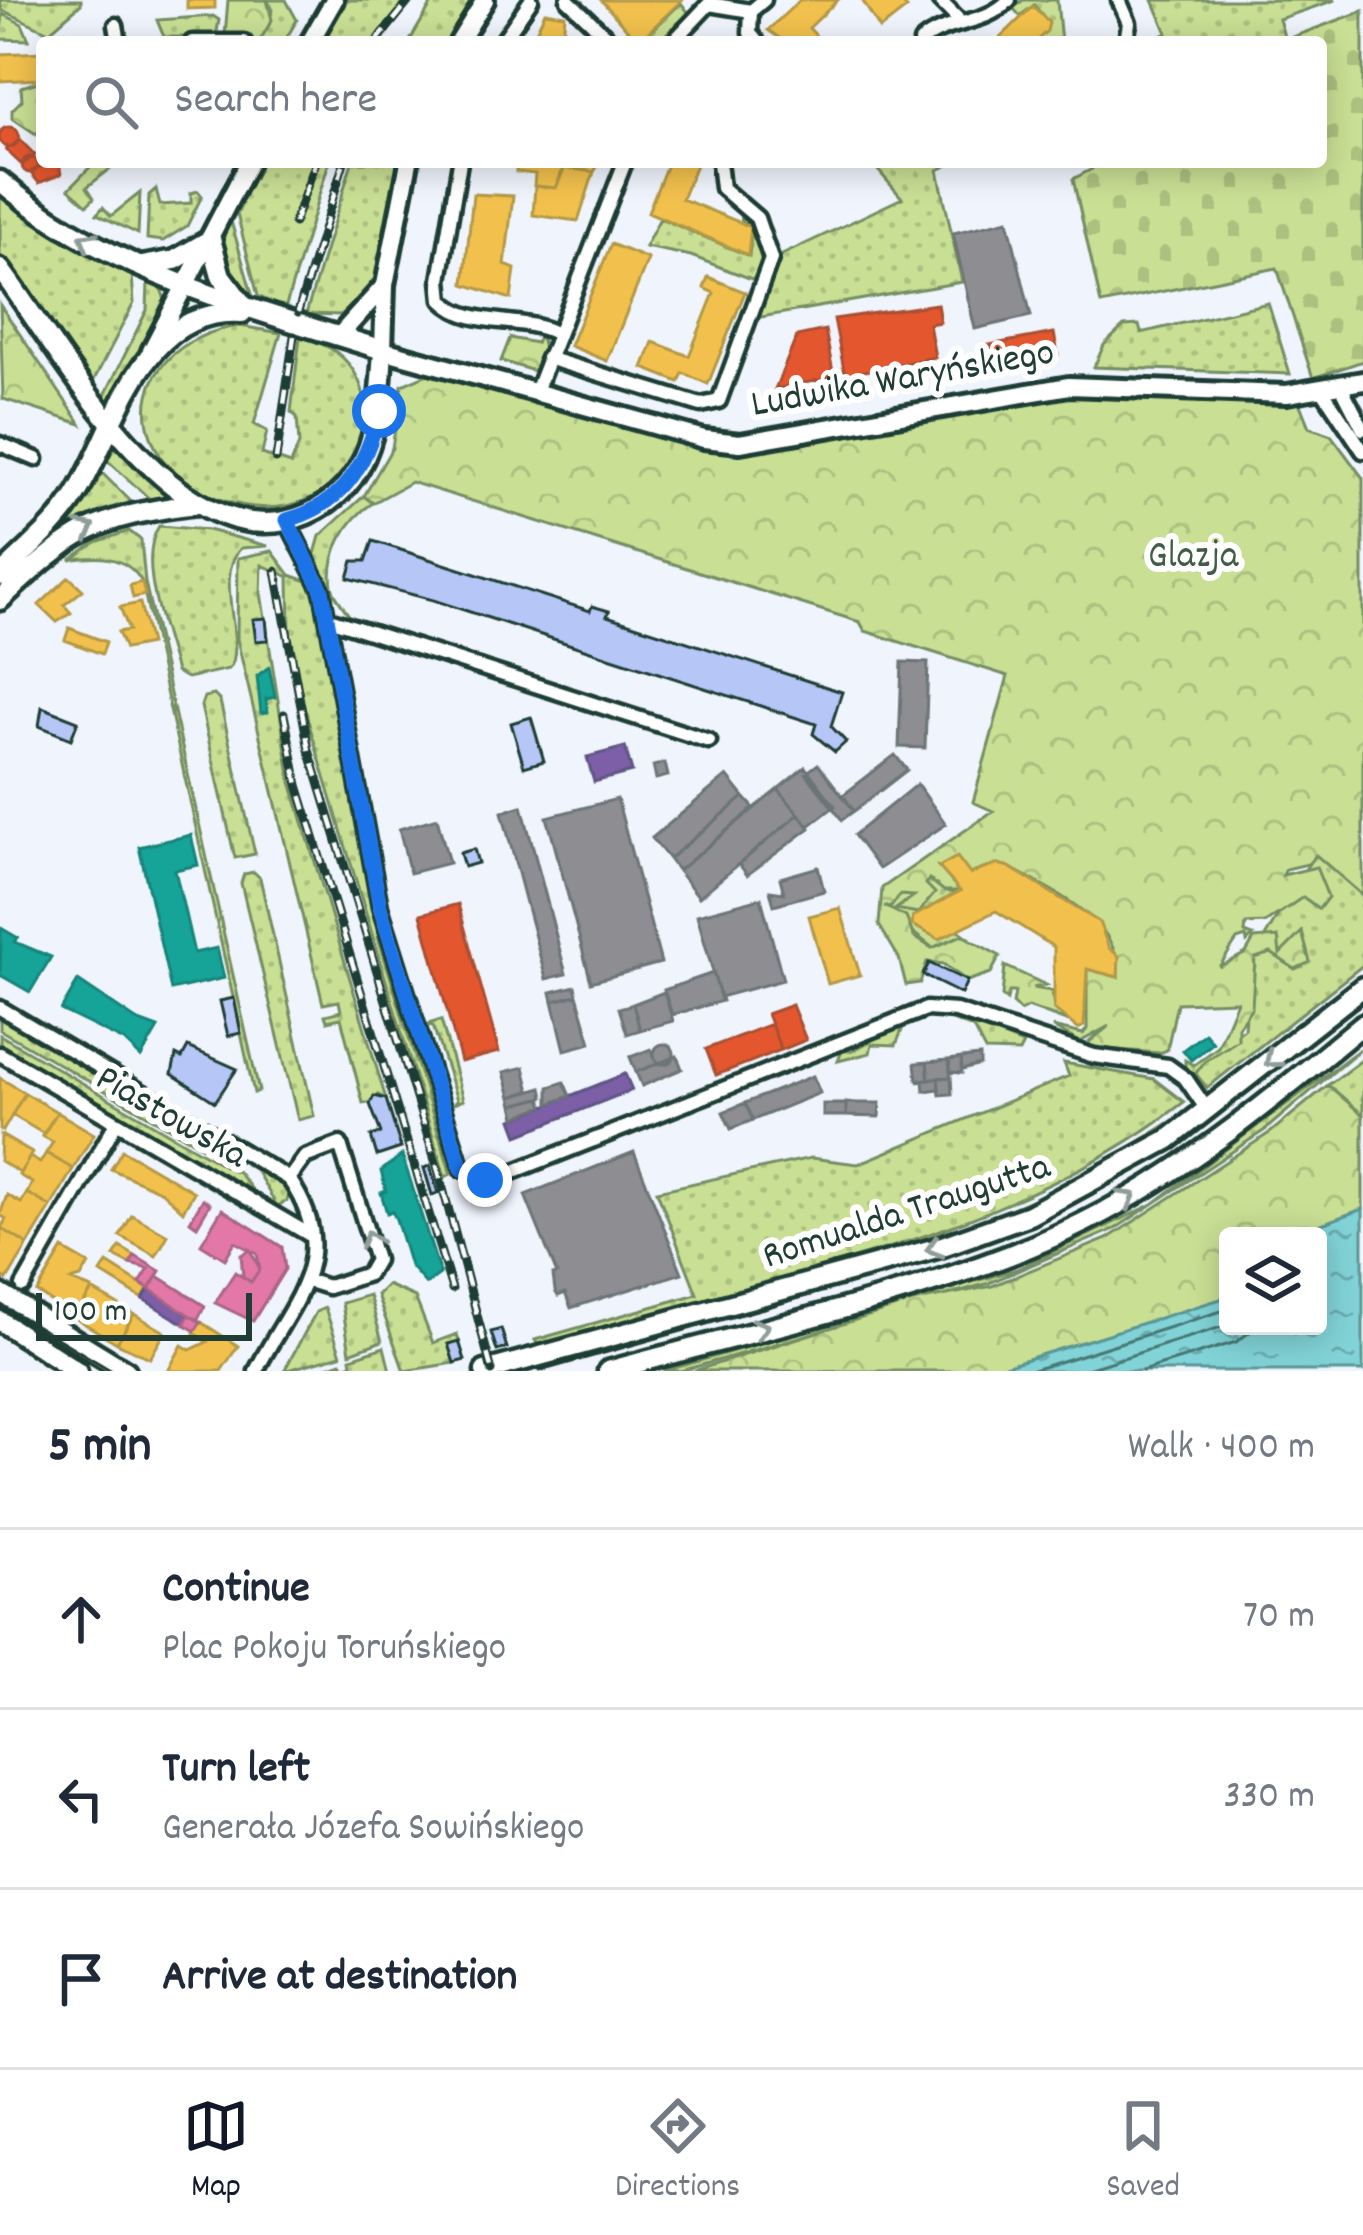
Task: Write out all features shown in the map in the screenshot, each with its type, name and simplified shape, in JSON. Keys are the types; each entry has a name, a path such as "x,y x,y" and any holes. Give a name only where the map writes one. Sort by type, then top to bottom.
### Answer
{"main road":[{"path":"0,181 47,217 141,266 253,312 383,350 379,411 361,468 322,507 287,520 255,520 196,504 118,514 78,532 0,600"},
{"path":"141,266 176,260 212,239 226,284 253,312"},
{"path":"0,268 112,423 148,466 196,504"},
{"path":"0,576 69,505 151,352 190,320 253,312"},
{"name":"Romualda Traugutta","path":"485,1371 997,1228 1103,1179 1208,1111 1363,987"},
{"name":"Romualda Traugutta","path":"608,1371 954,1273 1055,1235 1176,1170 1363,1024"},
{"path":"0,1294 126,1371"},
{"path":"0,1321 77,1371"}],"street":[{"path":"313,36 334,0"},
{"path":"463,36 484,0"},
{"path":"506,36 531,0"},
{"path":"568,0 606,36"},
{"path":"753,36 752,11 764,0"},
{"path":"939,0 957,18"},
{"path":"929,36 940,28 994,13 1009,0"},
{"path":"1119,0 1129,23 1127,36"},
{"path":"679,36 709,4 752,11"},
{"path":"116,25 118,36"},
{"path":"151,352 246,168"},
{"path":"383,350 385,285 408,168"},
{"path":"459,168 440,280 442,300 463,313 533,321 555,333"},
{"path":"535,394 623,168"},
{"path":"547,358 701,405 719,401 771,259 757,218 722,188 720,168"},
{"path":"339,336 385,285"},
{"name":"Ludwika Waryńskiego","path":"383,350 704,440 740,443 1069,386 1302,394 1363,381"},
{"path":"1333,390 1363,429"},
{"path":"1333,390 1363,451"},
{"path":"0,444 36,459"},
{"path":"287,520 322,590 380,907 462,1169 469,1176 492,1180 926,1009 956,1011 1094,1056 1168,1066 1186,1079 1208,1111"},
{"path":"328,619 709,742"},
{"name":"Piastowska","path":"0,1008 289,1179"},
{"name":"Piastowska","path":"0,1054 310,1235"},
{"path":"23,1286 116,1123"},
{"path":"256,1371 309,1281 310,1235 289,1179 305,1157 340,1144 376,1260 368,1274 346,1282 328,1287 309,1281"}],"green space":[{"path":"0,0 81,0 81,4 49,32 2,10"},
{"path":"228,0 267,0 272,20 263,36 225,36"},
{"path":"267,0 286,0 297,20 288,36 262,36 273,10"},
{"path":"345,0 406,0 385,36 324,36"},
{"path":"434,0 474,0 453,36 413,36"},
{"path":"1023,0 1057,0 1060,36 1040,36 1049,23 1034,5 1020,16 1013,8"},
{"path":"1153,0 1335,0 1279,19 1284,36 1160,36 1167,33"},
{"path":"681,3 689,13 664,36 646,36"},
{"path":"1363,11 1363,361 1313,378 1277,268 1101,304 1073,179 1092,168 1327,168 1327,36 1295,36"},
{"path":"3,14 22,24 29,40 0,39"},
{"path":"213,16 219,20 216,36 164,36 157,20"},
{"path":"36,82 36,134 12,118 12,110 22,100 21,87"},
{"path":"89,168 111,168 87,187 94,198 87,205 69,189"},
{"path":"255,168 327,168 285,309 258,296 237,214 242,204 238,201"},
{"path":"350,168 399,168 370,298 364,295 341,315 306,314"},
{"path":"876,168 942,168 938,170 962,282 755,318 782,255 902,198"},
{"path":"156,189 160,205 191,203 191,193 198,191 202,196 187,226 163,241 147,239 149,195"},
{"path":"140,193 138,234 97,214 103,207 111,216"},
{"path":"0,194 61,239 132,275 134,303 93,382 0,255"},
{"path":"746,209 767,257 757,281 691,256 645,247 660,218 749,256 752,226 741,221"},
{"path":"230,218 257,304 227,265 223,243"},
{"path":"148,282 161,289 167,305 115,410 104,397 147,310"},
{"path":"1268,303 1290,374 1094,367 1104,345 1124,326 1139,325 1141,333"},
{"path":"0,305 81,424 3,399"},
{"path":"240,326 281,333 254,424 267,431 262,454 291,464 299,444 297,417 291,412 300,337 337,353 359,380 366,413 359,447 340,477 309,499 267,508 216,498 177,475 151,437 148,394 167,360 200,337"},
{"path":"540,335 544,347 537,372 501,361 510,338 536,343"},
{"name":"Glazja","path":"432,372 682,444 725,449 796,445 1055,395 1299,402 1309,427 1331,435 1363,478 1363,896 1316,855 1308,864 1286,869 1283,875 1316,867 1328,897 1319,909 1303,897 1265,923 1246,924 1245,933 1253,936 1247,942 1246,937 1237,940 1219,967 1246,953 1254,939 1278,937 1280,954 1302,932 1310,962 1295,969 1271,953 1255,958 1252,1007 1238,1027 1238,1040 1205,1061 1193,1077 1185,1071 1185,1060 1194,1065 1218,1047 1237,1001 1177,1003 1167,1050 1160,1053 1090,1048 1089,1042 1109,1026 1080,1042 1052,1027 1083,1034 1087,1029 1087,969 1118,977 1116,957 1109,939 1082,910 1009,867 997,864 970,874 939,867 960,891 944,891 929,879 926,884 935,893 918,913 896,909 914,896 900,895 891,907 884,906 906,917 914,937 932,948 962,935 1000,956 991,973 967,981 943,964 927,962 920,983 906,985 899,958 879,925 882,888 993,811 973,802 1008,676 865,631 860,622 411,482 373,503 364,496 392,448 402,385"},
{"path":"117,442 170,500 152,501 107,460"},
{"path":"101,472 132,503 65,530 0,589 78,506"},
{"path":"364,496 373,503 347,528 336,550 331,574 335,594 313,561 320,536"},
{"path":"159,526 208,530 268,546 241,548 233,560 229,593 235,645 229,669 187,678 176,672 152,577 153,541"},
{"path":"129,531 141,540 145,582 259,1091 254,1093 142,582 118,561 70,560 96,542"},
{"path":"272,551 290,575 307,581 321,612 379,940 451,1174 445,1177 300,694 290,635 289,577 262,565 261,593 291,782 386,1099 378,1095 373,1103 363,1103 341,1018 327,1021 325,1015 341,1011 339,1001 323,1004 237,639 238,558"},
{"path":"214,695 220,701 255,854 235,858 201,706 204,697"},
{"path":"1315,853 1363,896 1363,965 1207,1088 1192,1069 1244,1029 1249,964"},
{"path":"254,872 260,878 314,1116 298,1120 241,883 244,874"},
{"path":"935,879 949,892 960,891 913,917 912,925 938,938 957,929 968,937 933,948 882,909 899,894 916,897 901,904 929,898 926,881"},
{"path":"1005,966 1046,985 1033,988 1052,991 1054,1009 1069,1022 1028,1007 1020,1011 1013,1004 1015,992 1009,992 1007,1000 1002,996"},
{"path":"957,1017 1023,1044 1019,1052 985,1051 973,1028 947,1018"},
{"path":"0,1019 282,1184 289,1192 287,1201 277,1206 256,1170 242,1161 233,1166 258,1197 0,1046 0,1035 235,1172 223,1159 0,1030"},
{"path":"441,1020 463,1100 453,1104 457,1100 433,1026 426,1025"},
{"path":"896,1027 902,1030 896,1045 872,1044 870,1053 838,1061 842,1051 852,1051"},
{"path":"1363,1034 1210,1158 1082,1237 987,1274 637,1371 1108,1220 1218,1150"},
{"path":"1360,1049 1265,1130 1154,1203"},
{"path":"1363,1059 1363,1115 1328,1085"},
{"path":"1064,1063 1154,1079 1184,1102 1114,1150 1039,1190 959,1223 790,1278 538,1345 535,1340 697,1294 657,1191 811,1158 858,1164 1069,1076"},
{"path":"1328,1085 1363,1115 1363,1209 1314,1227 1219,1227 1219,1300 989,1371 694,1371 912,1302 992,1286 1107,1239 1271,1132"},
{"path":"1194,1107 1141,1148 1056,1195 958,1233 541,1348 985,1220 1081,1178"},
{"path":"1153,1204 1115,1229 989,1283 681,1371 664,1371 1017,1269"},
{"path":"387,1285 415,1297 433,1343 457,1334 459,1341 449,1344 454,1363 404,1371 377,1295"},
{"path":"369,1295 382,1341 350,1353 342,1303"},
{"path":"325,1308 341,1355 284,1371 316,1312"},
{"path":"384,1347 390,1371 316,1371 341,1362 344,1367 352,1364 351,1358"}],"water":[{"path":"1363,1209 1363,1371 989,1371 1219,1300 1219,1335 1327,1335 1327,1227 1314,1227"}],"building: Homes":[{"path":"187,0 215,0 215,8 187,9"},
{"path":"601,0 682,0 644,36 633,36"},
{"path":"800,0 838,0 809,28 816,36 776,36 768,30"},
{"path":"862,0 899,0 907,8 880,29"},
{"path":"1033,6 1049,23 1042,36 1002,36"},
{"path":"545,12 565,15 563,36 534,36"},
{"path":"36,52 36,79 0,81 0,54"},
{"path":"516,168 563,168 556,188 534,186 535,174 516,172"},
{"path":"565,168 594,172 578,221 533,215 535,186 556,188"},
{"path":"666,168 695,168 682,199 751,227 748,255 648,212"},
{"path":"473,194 513,196 505,265 515,269 511,299 464,284"},
{"path":"611,244 648,259 607,361 570,346"},
{"path":"708,277 745,292 708,384 683,373 679,382 643,368 653,342 689,356 714,293 704,288"},
{"path":"69,577 83,590 64,605 71,613 57,622 39,605"},
{"path":"142,582 145,595 133,598 130,585"},
{"path":"140,603 150,644 125,649 118,632 129,630 120,607"},
{"path":"69,628 106,642 102,654 65,640"},
{"path":"957,857 970,874 998,864 1009,867 1099,922 1109,948 1119,956 1118,977 1087,969 1084,1026 1078,1029 1054,1009 1054,947 996,911 939,939 912,925 913,917 960,891 939,867"},
{"path":"840,908 860,975 828,984 809,916"},
{"path":"0,1078 25,1093 3,1131 0,1130"},
{"path":"25,1093 57,1112 44,1134 12,1115"},
{"path":"57,1112 94,1134 73,1169 46,1153 53,1142 42,1136"},
{"path":"1,1135 32,1153 20,1173 0,1161"},
{"path":"122,1150 194,1192 183,1211 162,1192 111,1169"},
{"path":"46,1153 73,1169 51,1207 27,1193 32,1183 19,1175 30,1157 40,1163"},
{"path":"27,1193 51,1207 28,1245 1,1228 6,1219 0,1215 7,1195 21,1203"},
{"path":"132,1215 168,1235 156,1256 120,1236"},
{"path":"1,1228 28,1245 7,1280 0,1276"},
{"path":"120,1247 135,1256 130,1264 114,1256"},
{"path":"63,1249 89,1264 81,1278 71,1281 92,1289 75,1318 37,1292"},
{"path":"107,1263 148,1289 143,1299 101,1273"},
{"path":"92,1290 134,1314 117,1343 75,1318"},
{"path":"134,1314 165,1332 150,1358 117,1343"},
{"path":"201,1322 238,1346 221,1371 168,1371 182,1345 190,1350 207,1342 194,1333"}],"building: Shops":[{"path":"9,127 19,137 9,147 -1,137"},
{"path":"20,140 35,155 22,165 6,150"},
{"path":"30,157 36,159 37,168 30,173 22,165"},
{"path":"60,168 61,174 39,183 30,172"},
{"path":"937,304 940,322 929,324 935,357 845,375 834,319"},
{"path":"825,330 834,377 775,389 797,336"},
{"path":"1054,333 1058,355 988,367 984,346"},
{"path":"458,904 499,1052 461,1062 421,914"},
{"path":"792,1005 806,1040 781,1050 767,1014"},
{"path":"771,1024 781,1050 716,1075 706,1049"}],"building: Offices":[{"path":"625,747 632,772 594,782 587,757"},
{"path":"625,1074 632,1090 518,1135 512,1119"},
{"path":"149,1289 189,1315 184,1324 143,1299"}],"building: Health":[{"path":"203,1199 210,1204 197,1226 190,1221"},
{"path":"222,1209 282,1247 285,1269 253,1321 215,1303 235,1272 251,1282 260,1269 257,1254 235,1242 225,1259 201,1244"},
{"path":"250,1250 260,1269 251,1282 243,1277 241,1255"},
{"path":"135,1256 160,1271 149,1289 140,1283 149,1269 130,1264"},
{"path":"158,1276 205,1306 197,1320 149,1289"},
{"path":"189,1315 201,1322 195,1331 184,1324"}],"building: Public":[{"path":"269,667 275,697 266,699 268,712 261,713 257,676"},
{"path":"191,835 198,865 175,870 194,953 217,948 224,978 171,990 139,847"},
{"path":"1,928 18,938 15,942 51,957 30,992 0,975"},
{"path":"78,981 136,1020 158,1028 141,1057 124,1041 61,1010"},
{"path":"1205,1033 1213,1043 1191,1060 1183,1050"},
{"path":"402,1155 440,1274 426,1284 410,1266 396,1219 392,1211 387,1213 381,1193 386,1191 381,1171"}],"building: Industry":[{"path":"1008,220 1031,316 975,329 953,233"},
{"path":"902,662 928,663 925,748 899,747"},
{"path":"895,755 907,770 854,811 843,795"},
{"path":"665,763 668,776 656,779 653,766"},
{"path":"818,764 854,811 842,820 806,773"},
{"path":"805,767 835,806 809,826 778,789"},
{"path":"727,776 744,797 669,859 652,838"},
{"path":"917,784 946,824 879,869 854,835"},
{"path":"778,789 799,814 699,897 678,871"},
{"path":"744,797 754,808 678,871 669,859"},
{"path":"617,799 661,963 591,982 547,817"},
{"path":"522,806 566,974 546,979 502,812"},
{"path":"799,814 810,828 747,875 739,864"},
{"path":"437,818 449,863 410,873 399,829"},
{"path":"818,867 824,891 774,905 770,891 784,893 780,878"},
{"path":"761,898 783,980 720,997 697,915"},
{"path":"713,973 722,1001 672,1015 664,990"},
{"path":"575,986 577,995 553,1001 551,992"},
{"path":"664,992 673,1021 640,1030 633,1004"},
{"path":"577,995 591,1043 565,1050 553,1001"},
{"path":"633,1004 640,1030 627,1034 619,1008"},
{"path":"664,1044 674,1054 664,1064 654,1054"},
{"path":"651,1049 657,1064 636,1072 630,1057"},
{"path":"677,1056 682,1069 642,1086 636,1072"},
{"path":"980,1056 980,1065 962,1070 961,1058"},
{"path":"961,1058 962,1073 950,1072 949,1060"},
{"path":"949,1060 951,1077 929,1079 927,1062"},
{"path":"927,1062 929,1079 917,1080 915,1063"},
{"path":"524,1067 530,1091 511,1097 504,1072"},
{"path":"813,1076 820,1093 753,1120 745,1103"},
{"path":"951,1077 952,1094 940,1095 938,1078"},
{"path":"938,1078 939,1089 924,1091 923,1081 917,1082"},
{"path":"564,1082 570,1096 549,1104 549,1087"},
{"path":"542,1088 544,1097 513,1105 511,1097"},
{"path":"541,1098 544,1106 516,1117 513,1105"},
{"path":"745,1103 753,1120 731,1129 723,1112"},
{"path":"846,1103 880,1103 879,1117 846,1116"},
{"path":"823,1104 846,1104 846,1116 823,1116"},
{"path":"634,1152 682,1273 571,1308 565,1293 558,1296 555,1291 553,1275 557,1274 525,1195"}],"building: Other":[{"path":"373,541 590,611 592,606 609,611 607,616 842,692 831,726 846,742 835,752 813,734 816,724 433,600 348,578 353,561 366,561"},
{"path":"266,618 268,640 256,641 253,619"},
{"path":"42,707 78,721 71,739 39,726"},
{"path":"531,717 544,761 524,767 511,723"},
{"path":"474,849 478,863 464,867 460,853"},
{"path":"929,963 967,981 961,994 923,975"},
{"path":"234,998 241,1033 228,1036 220,1001"},
{"path":"188,1047 237,1069 215,1102 172,1074 176,1055 182,1058"},
{"path":"374,1096 386,1099 401,1148 377,1156 371,1136 381,1133 370,1104"},
{"path":"430,1166 438,1193 432,1195 424,1168"},
{"path":"501,1329 507,1348 497,1351 491,1332"},
{"path":"459,1341 465,1360 454,1363 448,1344"}],"tram line":[{"path":"540,1371 945,1257 1036,1225 1175,1149 1363,1002"},
{"path":"0,1304 112,1371"}],"railway":[{"path":"381,36 410,0"},
{"path":"294,223 314,168"},
{"path":"298,312 342,168"},
{"path":"276,459 294,336"},
{"path":"276,571 309,750 438,1170 492,1371"},
{"path":"284,714 298,785 452,1289"}],"route":[{"path":"379,411 371,446 344,490 322,507 287,520 322,590 390,942 462,1169 485,1180"}]}
